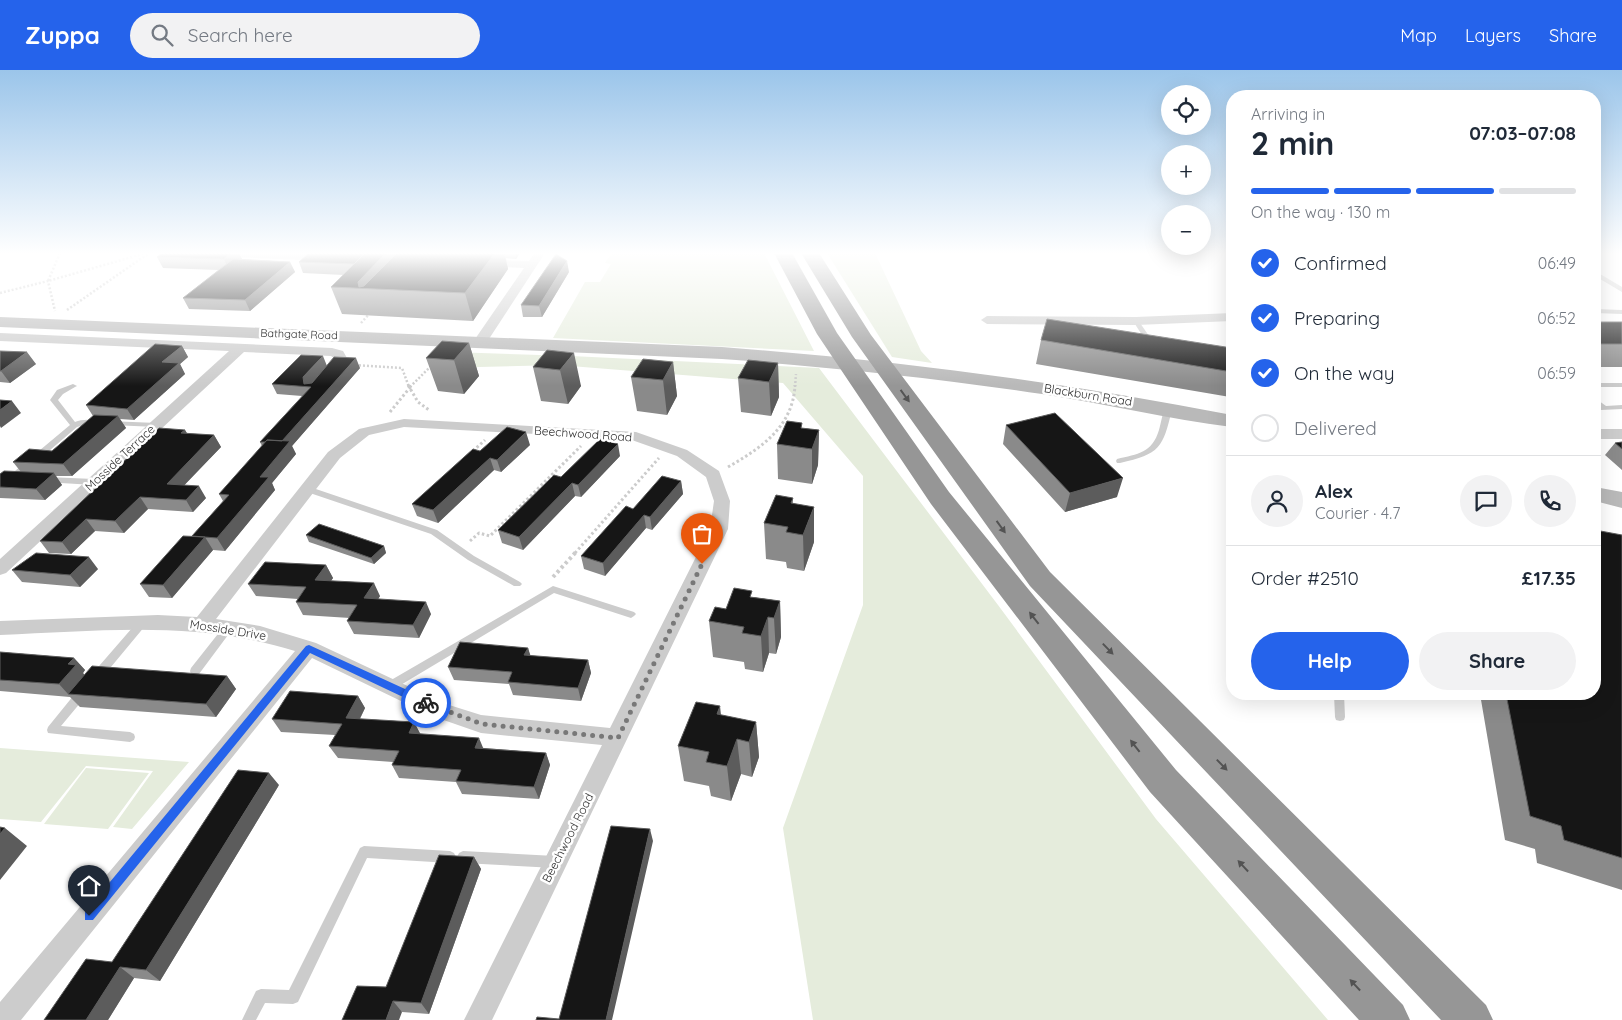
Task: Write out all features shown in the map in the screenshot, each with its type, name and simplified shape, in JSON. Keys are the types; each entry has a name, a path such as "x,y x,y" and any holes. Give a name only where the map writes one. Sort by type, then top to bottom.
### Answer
{"highway":[{"path":"807,297 827,334 940,498 1163,781 1388,1020"},
{"path":"837,297 862,337 1040,579 1471,1020"}],"main road":[{"name":"Bathgate Road","path":"0,322 52,321 797,358"},
{"name":"Blackburn Road","path":"797,358 943,373 1072,392 1226,420"},
{"path":"1601,495 1622,500"}],"street":[{"path":"480,342 510,297"},
{"path":"987,320 1136,321 1226,317"},
{"path":"7,353 52,321"},
{"path":"0,337 332,352 338,354 337,361"},
{"name":"Mosside Terrace","path":"0,569 241,348"},
{"name":"Beechwood Road","path":"202,624 334,454 364,432 404,423 631,436 682,453 713,475 722,501 719,529 478,1020"},
{"path":"1601,432 1622,434"},
{"name":"Mosside Drive","path":"0,628 142,623 202,624 260,633 309,648 439,710 482,724 618,738"},
{"path":"3,1020 309,648"}],"lane":[{"path":"1601,312 1622,312"},
{"path":"1129,337 1146,336 1136,321"},
{"path":"1601,385 1622,385"},
{"path":"73,386 60,392 54,400 74,425"},
{"path":"1601,405 1604,408 1622,407"},
{"path":"1120,461 1144,456 1159,444 1168,409"},
{"path":"29,479 8,480 74,425 82,422 157,425"},
{"path":"38,480 94,482"},
{"path":"307,489 434,532 517,584"},
{"path":"390,686 553,589 631,614"},
{"path":"130,736 52,730 142,623"},
{"path":"195,671 228,628"},
{"path":"1339,700 1340,716"},
{"path":"249,1020 261,996 293,997 364,852 556,862"}],"path":[{"path":"50,297 52,321 85,297"},
{"path":"381,429 395,405 408,388 456,341"},
{"path":"713,475 749,455 783,425 793,402 797,358"},
{"path":"337,361 402,368 408,388 418,404 429,411 456,414 449,426"},
{"path":"470,454 498,428"},
{"path":"460,550 479,533 490,536 593,433"},
{"path":"550,580 667,448"}],"green space":[{"path":"576,297 787,297 814,351 553,338"},
{"path":"855,297 896,297 921,351 932,363 892,357"},
{"path":"452,352 819,368 998,605 1156,819 1328,1020 813,1020 783,828 863,605 863,476 783,383 558,365 436,368"},
{"path":"0,748 189,762 132,829 113,827 153,771 86,766 41,822 0,819"},
{"path":"86,768 149,773 108,829 44,824"}],"building":[{"path":"184,297 248,297 245,300"},
{"path":"526,297 544,297 539,306 521,305"},
{"path":"1047,319 1226,347 1226,371 1041,340"},
{"path":"1601,322 1622,322 1622,344 1601,344"},
{"path":"442,341 469,343 454,360 426,358"},
{"path":"155,344 182,346 162,362 179,363 127,409 86,405"},
{"path":"547,350 574,353 560,370 533,367"},
{"path":"0,351 27,352 0,371"},
{"path":"301,355 323,356 303,377 304,384 312,383 334,357 356,358 282,441 267,440 260,442 311,387 272,384"},
{"path":"643,359 673,362 663,380 631,377"},
{"path":"748,360 778,363 769,382 738,378"},
{"path":"0,400 12,401 0,410"},
{"path":"1055,413 1123,478 1070,493 1006,425"},
{"path":"94,415 118,416 63,464 13,462 29,449 52,451"},
{"path":"787,421 802,423 801,428 819,430 812,449 777,444"},
{"path":"507,427 526,432 497,460 490,458 433,510 412,504 473,449 480,451"},
{"path":"159,428 185,430 181,433 214,435 167,484 199,486 186,500 140,497 115,521 86,519 62,542 40,541"},
{"path":"600,439 618,444 578,485 572,483 519,537 498,530 554,475 561,477"},
{"path":"267,440 290,441 260,477 269,477 217,538 192,536 229,495 219,494"},
{"path":"1622,442 1622,449 1615,443"},
{"path":"4,471 54,473 36,489 0,487 0,474"},
{"path":"662,476 681,481 650,517 644,515 603,563 581,556 626,506 633,509"},
{"path":"776,495 793,498 791,503 814,507 803,535 786,532 788,527 764,523"},
{"path":"319,524 384,546 371,558 306,535"},
{"path":"1601,531 1622,535 1622,858 1564,840 1561,826 1530,816 1507,700 1601,700"},
{"path":"183,536 205,537 163,585 140,584"},
{"path":"36,553 89,557 70,575 12,570"},
{"path":"265,562 326,565 315,580 374,583 364,598 426,602 413,625 347,621 357,605 296,602 306,587 248,584"},
{"path":"734,588 752,591 750,597 780,601 774,618 768,617 761,636 742,633 744,627 709,621 715,607 726,609"},
{"path":"460,642 528,648 524,655 588,660 578,688 508,682 512,672 448,667"},
{"path":"0,652 74,658 68,664 76,665 59,684 0,680"},
{"path":"92,666 227,676 206,704 68,694"},
{"path":"290,691 358,696 346,718 414,722 409,733 479,738 475,748 546,753 534,787 456,781 461,770 392,765 399,751 329,746 342,724 272,719"},
{"path":"696,702 720,706 717,714 756,722 749,742 737,739 727,766 706,762 709,752 678,746"},
{"path":"238,770 269,773 146,970 120,967 86,1020 44,1020 86,959 112,962"},
{"path":"611,826 650,829 606,1020 536,1020 537,1017 559,1019"},
{"path":"0,827 5,828 0,834"},
{"path":"439,855 474,857 421,1003 393,1001 386,1020 342,1020 357,986 386,987"}],"way so far":[{"path":"426,703 439,710 482,724 618,738 702,564"}],"route":[{"path":"89,916 309,648 426,703"}]}
